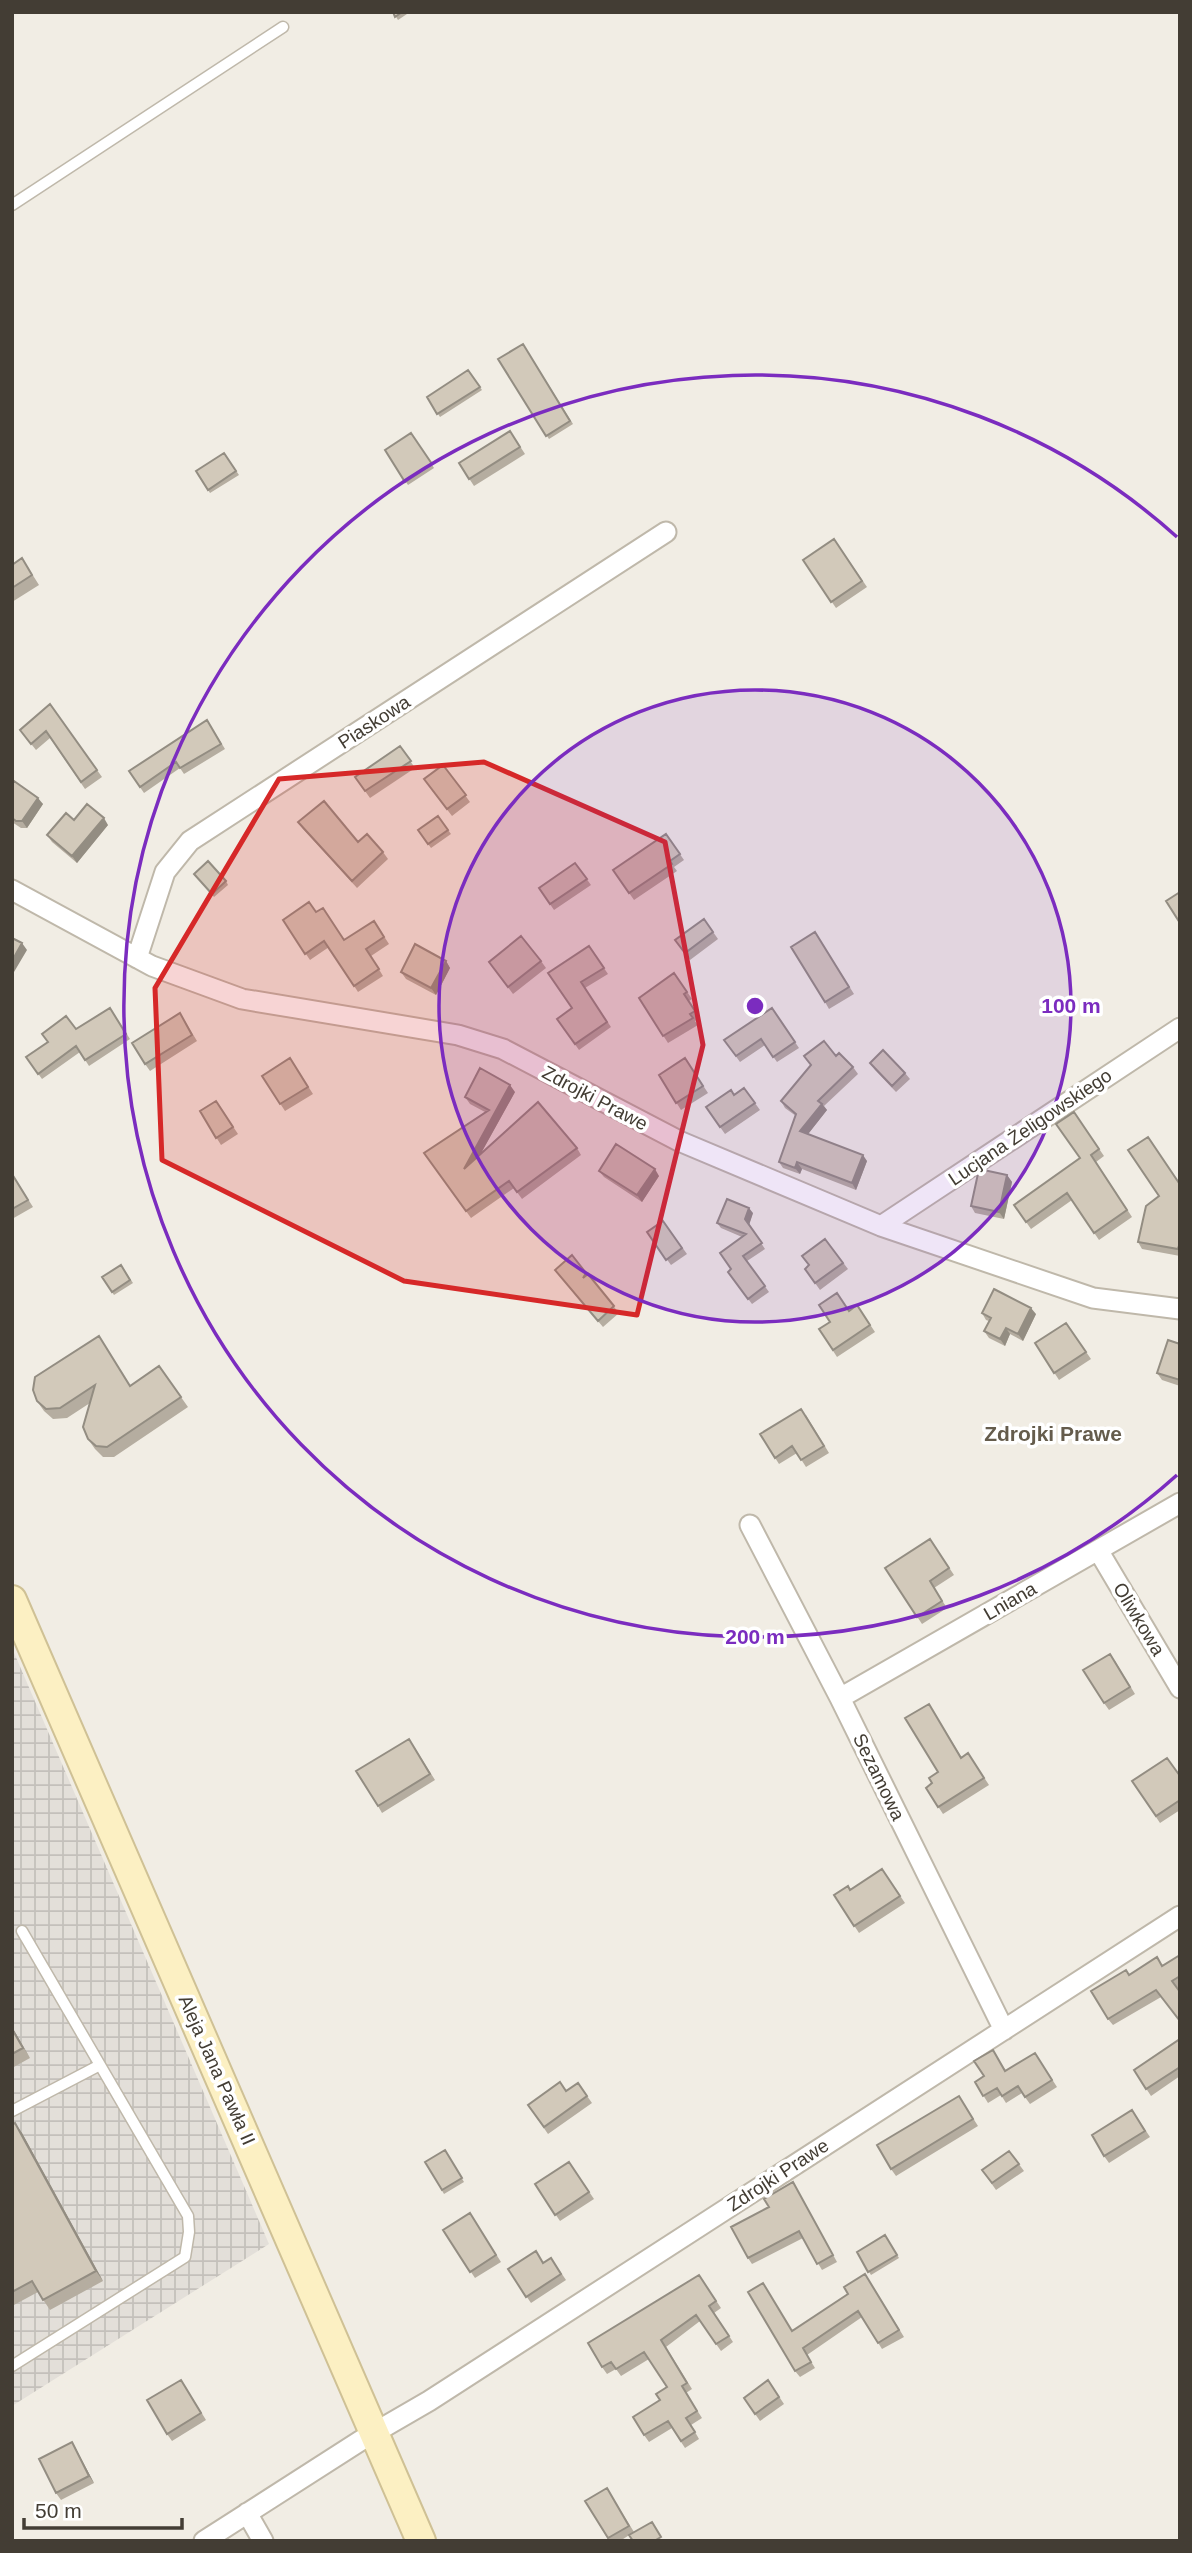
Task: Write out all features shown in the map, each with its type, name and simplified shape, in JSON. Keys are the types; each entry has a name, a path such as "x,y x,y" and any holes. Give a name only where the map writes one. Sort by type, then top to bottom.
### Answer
{"main road":[{"name":"Aleja Jana Pawła II","path":"12,1600 421,2541"}],"street":[{"name":"Piaskowa","path":"137,958 165,872 190,841 666,532"},
{"name":"Zdrojki Prawe","path":"12,890 137,958 207,988 242,999 458,1035 503,1049 679,1141 881,1226 1093,1297 1180,1309"},
{"name":"Lucjana Żeligowskiego","path":"881,1226 1180,1028"},
{"name":"Lniana","path":"840,1698 1180,1503"},
{"name":"Sezamowa","path":"750,1525 840,1698 1003,2031"},
{"name":"Oliwkowa","path":"1098,1550 1180,1688"},
{"name":"Zdrojki Prawe","path":"204,2541 374,2432 429,2401 1180,1916"},
{"path":"247,2513 263,2541"}],"lane":[{"path":"12,205 283,27"},
{"path":"12,2366 185,2257 189,2232 187,2216 22,1931"},
{"path":"12,2111 100,2065"}],"highlighted area":[{"path":"484,762 665,842 703,1045 637,1315 404,1281 162,1160 155,988 279,779"}],"shaded area":[{"path":"12,1648 269,2244 12,2406"}],"building":[{"path":"523,344 570,421 546,436 498,359"},
{"path":"468,370 480,387 437,414 427,397"},
{"path":"510,431 520,447 469,479 459,463"},
{"path":"411,433 432,464 405,482 385,450"},
{"path":"224,453 236,471 208,490 196,471"},
{"path":"834,539 862,581 831,602 803,560"},
{"path":"22,558 32,575 12,588 12,565"},
{"path":"50,704 97,770 81,782 46,731 31,744 20,730"},
{"path":"207,720 221,744 180,768 176,762 140,787 129,771"},
{"path":"400,746 411,761 365,791 355,777"},
{"path":"443,765 466,795 447,809 424,779"},
{"path":"14,781 38,798 22,821 12,818"},
{"path":"324,801 358,842 367,834 383,852 352,881 298,822"},
{"path":"87,804 104,818 72,856 47,835 66,813 74,820"},
{"path":"438,816 448,830 428,844 418,830"},
{"path":"666,834 680,854 670,861 672,864 629,893 613,870"},
{"path":"208,861 226,881 212,894 194,874"},
{"path":"575,863 587,879 550,904 539,888"},
{"path":"1180,892 1180,923 1166,901"},
{"path":"309,902 316,912 323,908 344,940 374,921 384,937 366,949 379,969 354,986 324,941 305,954 283,920"},
{"path":"704,919 713,932 685,953 675,940"},
{"path":"815,932 849,987 825,1002 791,947"},
{"path":"521,936 541,961 508,987 489,962"},
{"path":"12,938 22,943 12,961"},
{"path":"415,944 446,961 431,988 401,972"},
{"path":"589,946 604,968 581,982 607,1022 575,1044 557,1019 572,1008 548,973"},
{"path":"674,973 687,992 684,994 695,1011 690,1014 693,1018 663,1036 639,998"},
{"path":"110,1008 126,1034 85,1060 76,1046 38,1074 26,1057 48,1042 42,1034 66,1016 76,1029"},
{"path":"772,1008 795,1042 773,1057 761,1039 736,1056 724,1040"},
{"path":"180,1013 192,1035 145,1064 132,1043"},
{"path":"824,1041 836,1056 839,1053 853,1067 818,1101 822,1104 800,1131 863,1155 852,1183 797,1162 795,1168 779,1162 796,1114 781,1101 811,1065 804,1056"},
{"path":"883,1050 905,1073 892,1086 870,1063"},
{"path":"290,1058 308,1087 280,1104 262,1076"},
{"path":"685,1058 703,1086 676,1103 659,1075"},
{"path":"480,1068 510,1085 464,1169 538,1102 577,1148 517,1192 509,1181 466,1211 424,1153 489,1110 465,1097"},
{"path":"744,1088 755,1103 720,1127 706,1107 731,1090 734,1095"},
{"path":"216,1101 233,1127 216,1138 200,1111"},
{"path":"1074,1112 1099,1149 1091,1155 1127,1210 1094,1233 1067,1193 1026,1222 1014,1205 1080,1158 1056,1124"},
{"path":"1148,1137 1180,1183 1178,1249 1138,1242 1146,1206 1159,1196 1128,1150"},
{"path":"616,1144 655,1169 637,1195 599,1171"},
{"path":"979,1169 1007,1175 999,1212 971,1206"},
{"path":"12,1174 28,1200 12,1209"},
{"path":"727,1199 749,1208 745,1219 762,1243 743,1256 765,1286 748,1299 728,1272 731,1269 720,1253 746,1234 717,1223"},
{"path":"663,1221 682,1248 666,1260 647,1232"},
{"path":"825,1239 843,1263 815,1283 805,1269 809,1265 802,1256"},
{"path":"572,1255 586,1273 583,1278 588,1274 614,1306 598,1321 555,1270"},
{"path":"121,1265 130,1280 112,1292 102,1277"},
{"path":"994,1289 1031,1308 1018,1334 1006,1328 1000,1339 984,1331 991,1318 982,1313"},
{"path":"837,1293 849,1311 857,1305 870,1325 833,1350 819,1329 830,1322 819,1305"},
{"path":"1066,1323 1086,1352 1054,1373 1035,1343"},
{"path":"99,1336 130,1386 159,1366 181,1397 107,1447 96,1446 88,1439 83,1427 95,1385 60,1408 46,1409 37,1401 33,1390 35,1377"},
{"path":"1168,1340 1180,1344 1180,1380 1157,1373"},
{"path":"801,1409 824,1446 801,1460 792,1446 775,1458 760,1434"},
{"path":"930,1539 949,1568 930,1581 942,1601 917,1617 885,1568"},
{"path":"1110,1654 1130,1687 1104,1703 1083,1670"},
{"path":"929,1704 961,1758 968,1753 984,1778 938,1807 926,1788 932,1783 929,1778 938,1772 905,1718"},
{"path":"409,1739 430,1774 378,1806 356,1771"},
{"path":"1167,1758 1180,1776 1180,1800 1156,1816 1132,1781"},
{"path":"882,1869 900,1896 854,1926 834,1895 848,1886 850,1890"},
{"path":"1180,1955 1180,1976 1172,1981 1180,1992 1180,2021 1156,1990 1108,2019 1091,1991 1126,1970 1129,1975 1157,1957 1162,1966"},
{"path":"12,2029 23,2048 12,2054"},
{"path":"1180,2039 1180,2067 1146,2089 1134,2070"},
{"path":"993,2050 1005,2071 1035,2053 1052,2080 1025,2097 1018,2086 1002,2096 997,2088 983,2096 975,2082 984,2076 974,2061"},
{"path":"560,2082 566,2091 578,2083 587,2096 544,2127 528,2105"},
{"path":"959,2096 973,2119 891,2169 877,2145"},
{"path":"1132,2110 1145,2131 1104,2156 1092,2135"},
{"path":"15,2123 96,2271 43,2300 32,2281 12,2292 12,2125"},
{"path":"445,2150 462,2178 442,2190 425,2162"},
{"path":"1009,2151 1019,2164 992,2183 982,2170"},
{"path":"569,2162 589,2192 555,2215 535,2184"},
{"path":"793,2182 833,2255 817,2264 799,2231 748,2258 731,2227 769,2207 764,2199"},
{"path":"470,2213 496,2255 470,2272 443,2230"},
{"path":"885,2235 897,2255 868,2272 857,2252"},
{"path":"536,2251 543,2263 551,2258 561,2274 526,2297 508,2269"},
{"path":"865,2274 899,2330 878,2343 858,2311 803,2348 811,2362 795,2371 748,2292 763,2283 792,2331 848,2294 844,2287"},
{"path":"699,2275 716,2301 709,2306 729,2336 716,2344 696,2315 661,2340 687,2383 682,2386 697,2411 686,2418 695,2432 681,2441 668,2421 644,2435 633,2417 660,2400 656,2394 667,2387 644,2352 616,2369 611,2362 602,2367 588,2343"},
{"path":"181,2380 201,2413 167,2434 147,2400"},
{"path":"768,2380 779,2397 755,2414 744,2398"},
{"path":"72,2442 89,2476 56,2493 39,2459"},
{"path":"607,2488 629,2526 608,2538 585,2501"},
{"path":"652,2522 661,2537 654,2541 633,2541 629,2535"}],"district":[{"name":"Zdrojki Prawe","path":"1053,1433"}]}
